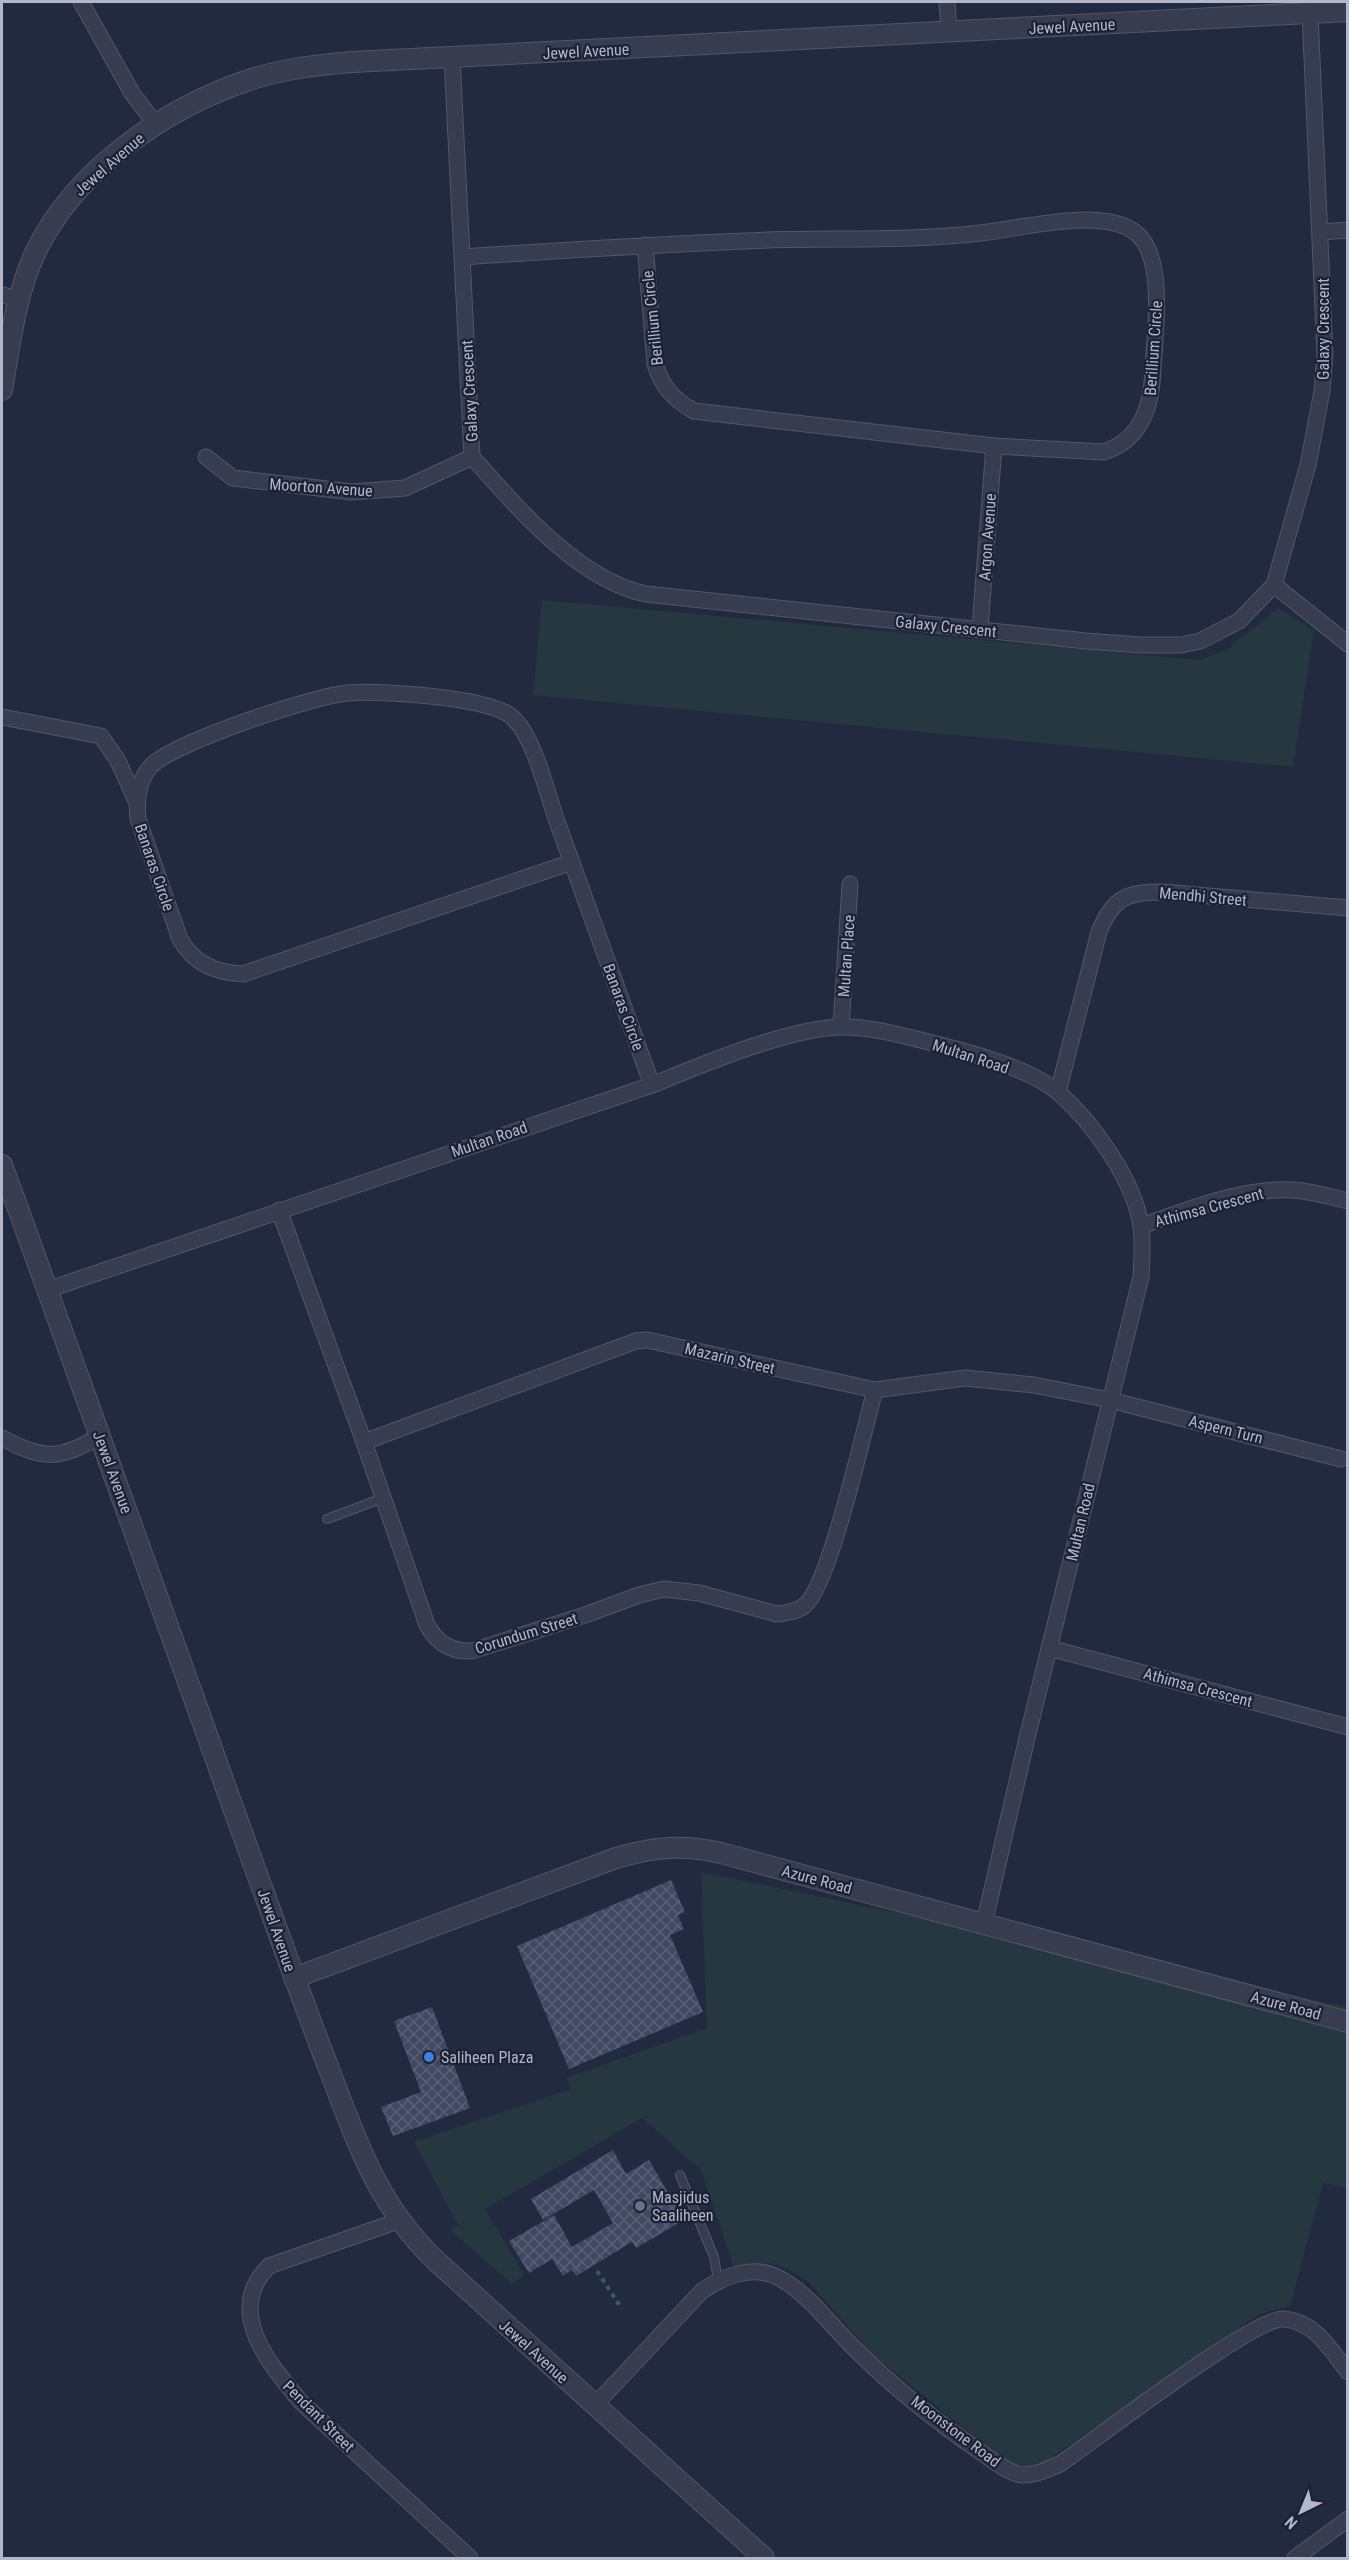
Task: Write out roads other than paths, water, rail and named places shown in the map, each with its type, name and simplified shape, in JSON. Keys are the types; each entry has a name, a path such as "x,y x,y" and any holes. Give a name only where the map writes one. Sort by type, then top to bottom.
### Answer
{"street":[{"path":"81,2 132,93 156,125"},
{"path":"947,2 949,32"},
{"name":"Jewel Avenue","path":"2,390 10,297 66,203 94,174 156,125 219,91 250,80 288,70 352,62 1347,11"},
{"name":"Galaxy Crescent","path":"452,57 472,457 511,500 593,573 627,590 790,611 1108,642 1181,645 1200,641 1239,621 1274,585 1296,517 1322,391 1325,318 1310,13"},
{"name":"Berillium Circle","path":"463,258 645,245 937,237 1067,221 1122,225 1137,234 1146,246 1157,295 1153,387 1148,410 1142,423 1130,438 1116,449 1104,452 994,446 708,415 681,404 670,395 660,381 655,364 645,245"},
{"path":"1321,232 1347,230"},
{"name":"Argon Avenue","path":"980,628 994,446"},
{"name":"Moorton Avenue","path":"206,457 233,478 317,488 381,492 405,488 472,457"},
{"path":"1274,585 1347,644"},
{"name":"Banaras Circle","path":"572,862 243,974 223,974 197,960 186,951 138,819 136,803 148,768 171,751 302,704 356,692 399,693 498,709 517,723 529,745 572,862 652,1084"},
{"path":"2,717 101,736 118,761 136,803"},
{"name":"Multan Place","path":"841,1027 850,884"},
{"name":"Mendhi Street","path":"1058,1092 1100,932 1107,913 1121,898 1139,893 1163,892 1347,908"},
{"name":"Multan Road","path":"47,1290 790,1036 841,1027 891,1033 991,1059 1058,1092 1116,1163 1141,1226 1141,1277 1049,1648 984,1924"},
{"name":"Jewel Avenue","path":"2,1165 294,1978 356,2140 382,2194 398,2221 434,2259 764,2559"},
{"name":"Athimsa Crescent","path":"1141,1226 1221,1200 1269,1190 1310,1192 1347,1201"},
{"name":"Corundum Street","path":"279,1210 364,1442 427,1625 443,1645 456,1650 472,1651 588,1614 639,1594 664,1589 699,1593 762,1611 788,1613 804,1606 820,1584 836,1538 875,1390"},
{"name":"Mazarin Street","path":"364,1442 514,1384 636,1341 647,1340 875,1390 965,1378 983,1378 1110,1400"},
{"name":"Aspern Turn","path":"1110,1400 1341,1459"},
{"path":"2,1438 38,1455 53,1456 77,1449 100,1436"},
{"name":"Athimsa Crescent","path":"1049,1648 1347,1727"},
{"name":"Azure Road","path":"294,1978 606,1862 634,1853 672,1846 721,1853 1347,2022"},
{"name":"Pendant Street","path":"398,2221 269,2266 257,2278 251,2294 249,2313 260,2345 278,2374 301,2402 470,2559"},
{"name":"Moonstone Road","path":"595,2405 682,2310 718,2280 756,2272 773,2275 794,2287 855,2350 918,2405 968,2444 1017,2474 1031,2475 1060,2464 1235,2341 1272,2320 1299,2322 1312,2329 1347,2372"},
{"path":"1295,2559 1347,2519"}],"lane":[{"path":"327,1520 383,1498"},
{"path":"680,2175 714,2257 718,2280"}],"place":[{"name":"Saliheen Plaza","path":"429,2057"},
{"name":"Masjidus Saaliheen","path":"640,2206"}]}
